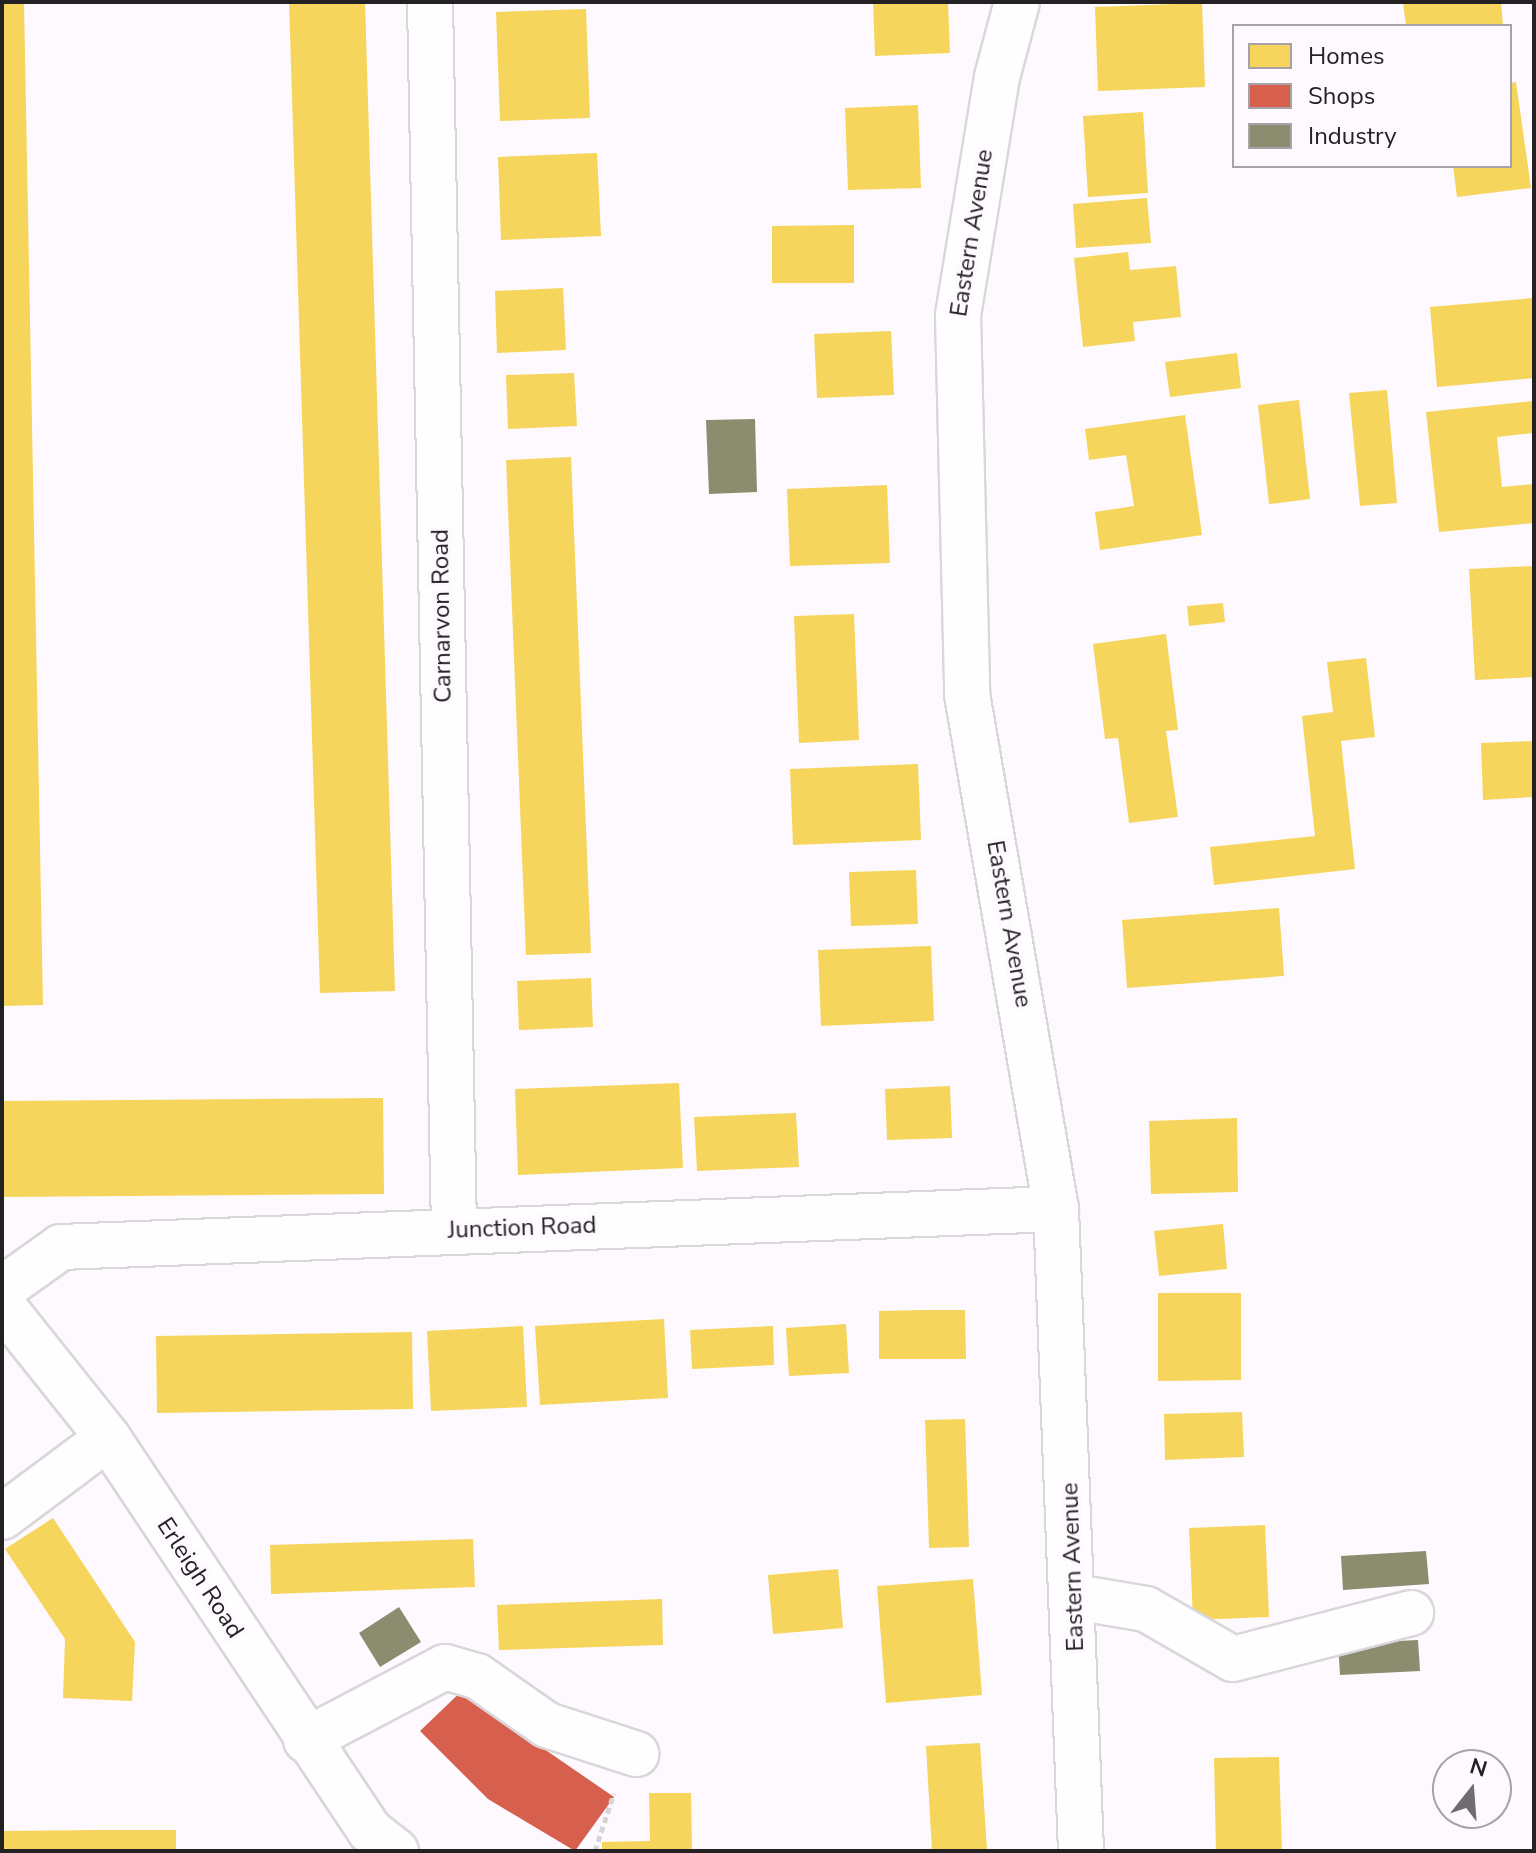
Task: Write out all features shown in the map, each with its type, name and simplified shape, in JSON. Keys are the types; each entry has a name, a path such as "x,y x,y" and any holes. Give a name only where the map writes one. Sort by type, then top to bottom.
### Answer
{"street":[{"name":"Carnarvon Road","path":"430,2 454,1231"},
{"name":"Eastern Avenue","path":"1017,2 997,77 958,315 967,694 1056,1209 1075,1597 1081,1851"},
{"name":"Junction Road","path":"2,1289 61,1247 1056,1209"},
{"name":"Erleigh Road","path":"2,1305 108,1438 375,1844"},
{"path":"2,1517 108,1438"},
{"path":"1075,1597 1146,1609 1233,1659 1411,1613"},
{"path":"306,1740 445,1667 477,1676 547,1725 636,1754"}],"path":[{"path":"595,1851 608,1802 636,1754"}],"building: Homes":[{"path":"2,2 24,2 43,1005 2,1006"},
{"path":"289,2 365,2 395,991 320,993"},
{"path":"873,2 948,2 950,53 875,56"},
{"path":"1403,2 1501,2 1503,24 1406,24"},
{"path":"1202,3 1205,87 1098,91 1095,7"},
{"path":"586,9 590,118 500,121 496,12"},
{"path":"1516,82 1531,188 1457,197 1453,168 1512,168 1512,83"},
{"path":"918,105 921,188 848,190 845,108"},
{"path":"1143,112 1148,193 1088,197 1083,116"},
{"path":"597,153 601,236 501,240 498,157"},
{"path":"1147,198 1151,243 1076,248 1073,204"},
{"path":"854,225 854,283 772,283 772,226"},
{"path":"1128,252 1130,270 1176,266 1181,317 1133,322 1135,341 1083,347 1074,258"},
{"path":"563,288 566,350 497,353 495,291"},
{"path":"1534,298 1534,378 1437,387 1430,307"},
{"path":"891,331 894,395 817,398 814,334"},
{"path":"1237,353 1241,388 1170,397 1165,362"},
{"path":"574,373 577,426 508,429 506,375"},
{"path":"1387,390 1397,503 1360,506 1349,393"},
{"path":"1299,400 1310,499 1269,504 1258,405"},
{"path":"1534,401 1534,433 1497,437 1502,487 1534,484 1534,523 1439,532 1426,412"},
{"path":"1185,415 1202,535 1100,550 1095,512 1134,506 1126,455 1089,460 1085,429"},
{"path":"571,457 591,953 526,955 506,460"},
{"path":"887,485 890,563 790,566 787,489"},
{"path":"1534,566 1534,677 1475,680 1469,569"},
{"path":"1223,603 1225,622 1189,626 1187,606"},
{"path":"854,614 859,740 799,743 794,616"},
{"path":"1166,634 1178,730 1166,731 1178,817 1129,823 1118,738 1105,739 1093,644"},
{"path":"1366,658 1375,737 1341,741 1355,869 1214,885 1210,847 1315,836 1302,716 1333,712 1327,662"},
{"path":"1534,741 1534,797 1483,800 1481,743"},
{"path":"918,764 921,840 793,845 790,769"},
{"path":"916,870 918,924 851,926 849,872"},
{"path":"1279,908 1284,976 1127,988 1122,920"},
{"path":"931,946 934,1021 821,1026 818,950"},
{"path":"591,978 593,1027 519,1030 517,981"},
{"path":"679,1083 683,1168 518,1175 515,1089"},
{"path":"950,1086 952,1138 887,1140 885,1089"},
{"path":"383,1098 384,1194 2,1197 2,1101"},
{"path":"796,1113 799,1167 697,1171 694,1117"},
{"path":"1237,1118 1238,1192 1151,1194 1149,1121"},
{"path":"1223,1224 1227,1269 1159,1276 1154,1231"},
{"path":"1158,1293 1241,1293 1241,1380 1158,1381"},
{"path":"965,1310 966,1359 879,1359 879,1311"},
{"path":"664,1319 668,1398 540,1405 535,1326"},
{"path":"846,1324 849,1373 789,1376 786,1328"},
{"path":"523,1326 527,1407 431,1411 427,1331"},
{"path":"773,1326 774,1365 692,1369 690,1330"},
{"path":"412,1332 413,1409 157,1413 156,1336"},
{"path":"1242,1412 1244,1457 1165,1460 1164,1414"},
{"path":"965,1419 969,1547 929,1548 925,1420"},
{"path":"53,1518 135,1642 132,1701 63,1698 65,1639 5,1549"},
{"path":"1265,1525 1269,1617 1193,1620 1189,1528"},
{"path":"473,1539 475,1587 271,1594 270,1545"},
{"path":"838,1569 843,1628 773,1634 768,1575"},
{"path":"973,1579 982,1695 886,1703 877,1586"},
{"path":"662,1599 663,1645 499,1650 497,1605"},
{"path":"980,1743 987,1850 932,1851 926,1746"},
{"path":"1279,1757 1282,1851 1216,1851 1214,1758"},
{"path":"649,1793 691,1793 692,1851 602,1851 602,1842 650,1841"},
{"path":"176,1830 176,1851 2,1851 2,1831"}],"building: Shops":[{"path":"470,1683 515,1729 614,1797 575,1851 488,1799 420,1731"}],"building: Industry":[{"path":"755,419 757,492 709,494 706,420"},
{"path":"1426,1551 1429,1584 1343,1590 1341,1556"},
{"path":"399,1607 421,1642 380,1667 359,1633"},
{"path":"1418,1640 1420,1671 1340,1675 1338,1644"}]}
